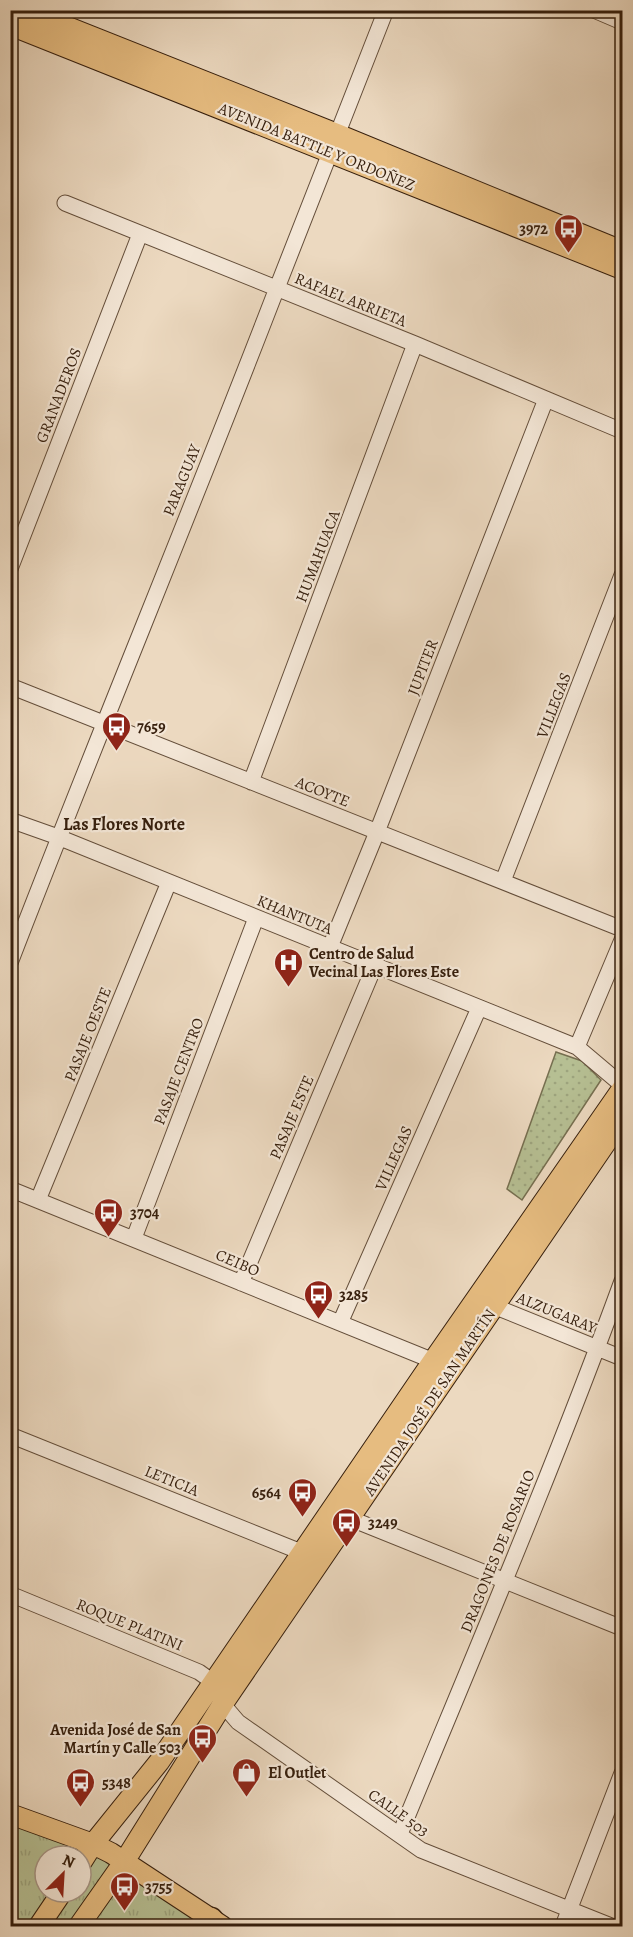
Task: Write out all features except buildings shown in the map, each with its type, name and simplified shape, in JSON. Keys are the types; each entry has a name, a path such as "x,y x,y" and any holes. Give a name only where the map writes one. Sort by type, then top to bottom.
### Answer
{"main road":[{"name":"AVENIDA BATTLE Y ORDOÑEZ","path":"25,10 333,143 620,255"},
{"name":"AVENIDA BATTLE Y ORDOÑEZ","path":"10,25 56,25"},
{"name":"AVENIDA JOSÉ DE SAN MARTÍN","path":"93,1844 159,1762 213,1682 312,1556 349,1518 452,1369 486,1303 622,1087"},
{"name":"AVENIDA JOSÉ DE SAN MARTÍN","path":"79,1926 124,1862 433,1361 486,1303 622,1119"},
{"path":"10,1814 93,1844 217,1924"},
{"path":"39,1926 54,1904"}],"street":[{"name":"PARAGUAY","path":"10,963 103,722 386,10"},
{"path":"594,10 622,22"},
{"name":"RAFAEL ARRIETA","path":"66,203 416,344 622,431"},
{"name":"GRANADEROS","path":"10,569 140,234"},
{"name":"HUMAHUACA","path":"251,782 416,344"},
{"name":"JUPITER","path":"330,947 378,832 546,399"},
{"name":"VILLEGAS","path":"503,881 622,575"},
{"name":"ACOYTE","path":"10,686 622,929"},
{"name":"KHANTUTA","path":"10,820 58,837 577,1047 622,1087"},
{"name":"PASAJE OESTE","path":"38,1200 169,882"},
{"name":"PASAJE CENTRO","path":"134,1238 256,918"},
{"path":"577,1047 622,940"},
{"name":"PASAJE ESTE","path":"241,1283 375,965"},
{"name":"VILLEGAS","path":"340,1323 479,1008"},
{"name":"CEIBO","path":"10,1189 452,1369"},
{"name":"DRAGONES DE ROSARIO","path":"400,1834 505,1581 598,1348 622,1281"},
{"name":"ALZUGARAY","path":"486,1303 622,1358"},
{"name":"LETICIA","path":"10,1435 312,1556"},
{"path":"349,1518 622,1628"},
{"name":"ROQUE PLATINI","path":"10,1594 200,1672 213,1682"},
{"path":"213,1682 221,1690 224,1702"},
{"name":"CALLE 503","path":"224,1702 229,1714 238,1722 421,1850 611,1926"},
{"path":"563,1926 619,1793 622,1773"}],"green space":[{"path":"556,1052 582,1061 601,1080 522,1200 507,1189"},
{"path":"10,1814 93,1844 222,1926 11,1926"}],"place":[{"name":"3972","path":"569,254"},
{"name":"7659","path":"116,752"},
{"name":"Centro de Salud Vecinal Las Flores Este","path":"288,988"},
{"name":"3704","path":"109,1238"},
{"name":"3285","path":"318,1320"},
{"name":"6564","path":"302,1518"},
{"name":"3249","path":"347,1548"},
{"name":"Avenida José de San Martín y Calle 503","path":"202,1764"},
{"name":"El Outlet","path":"247,1798"},
{"name":"5348","path":"81,1808"},
{"name":"3755","path":"124,1912"}],"district":[{"name":"Las Flores Norte","path":"124,824"}]}
